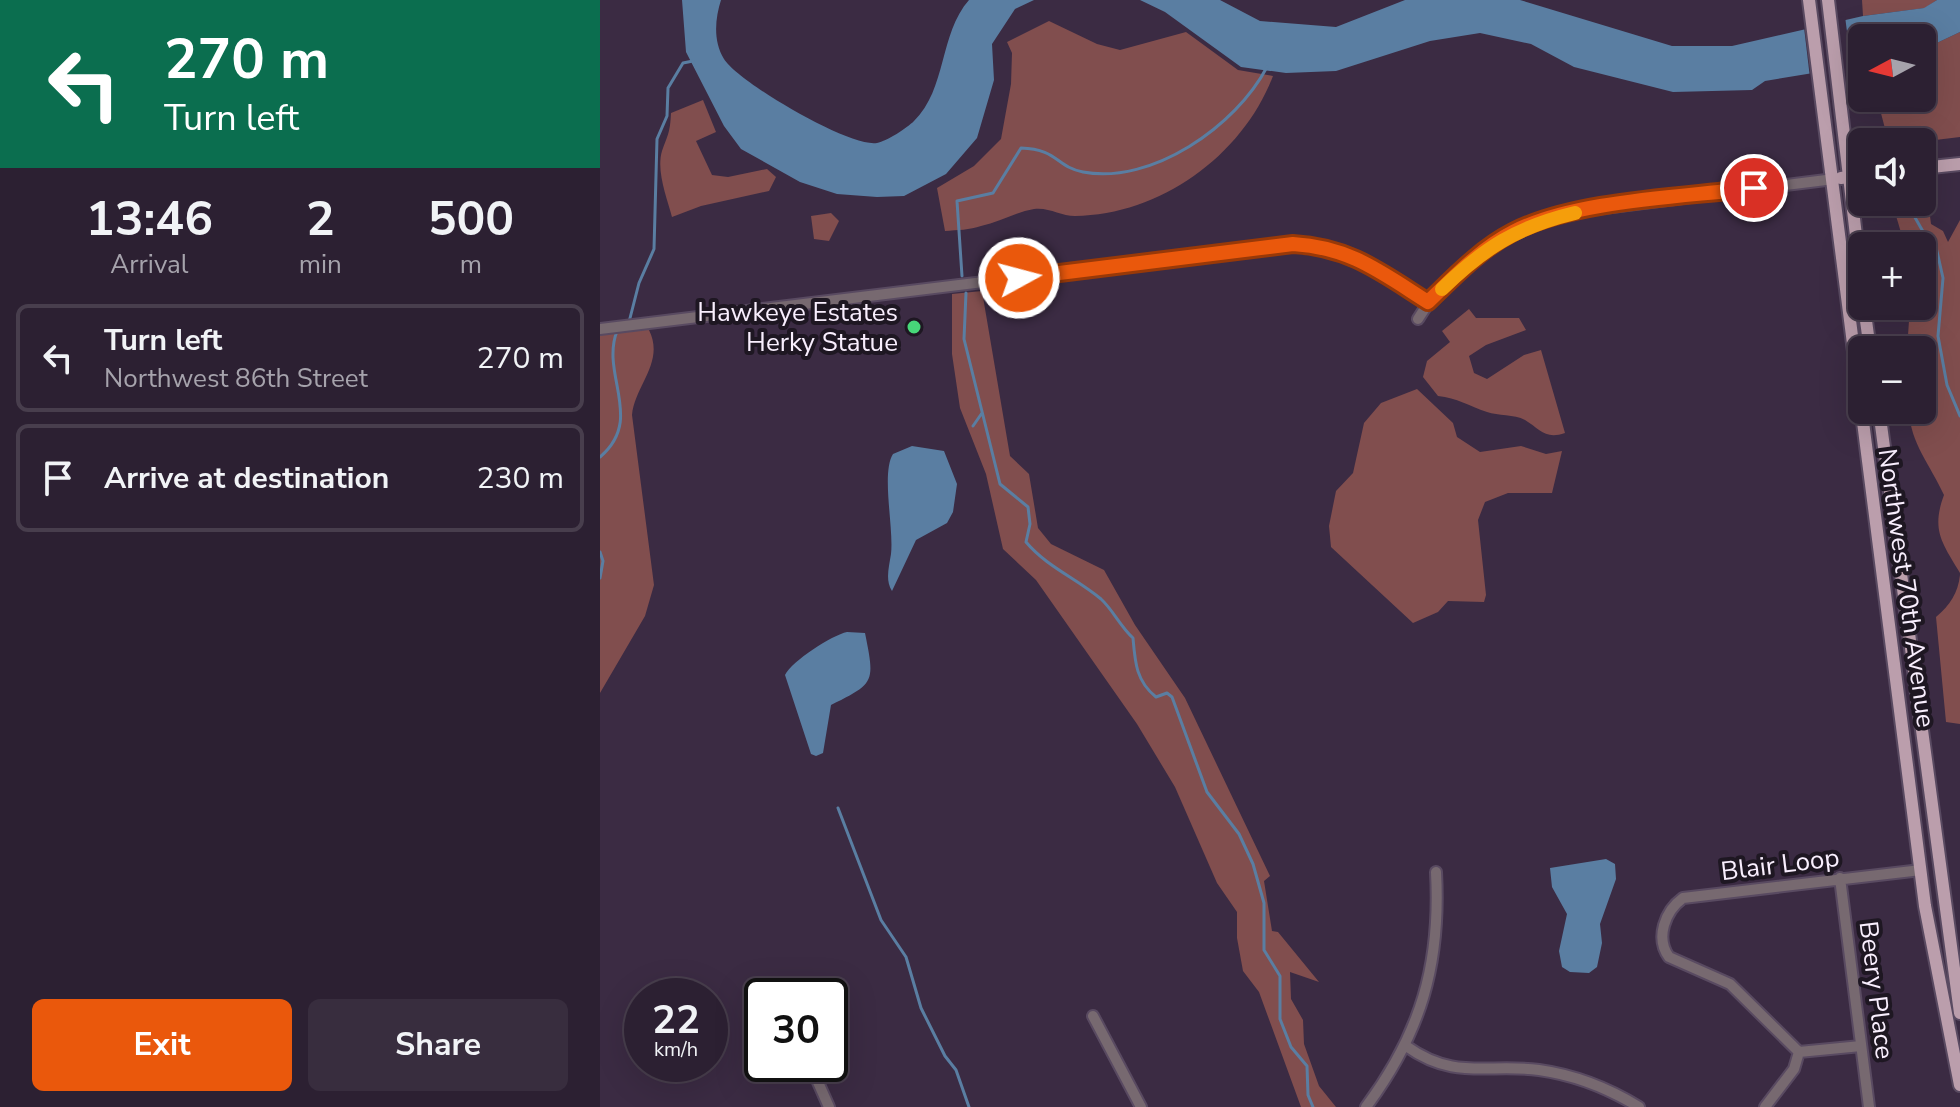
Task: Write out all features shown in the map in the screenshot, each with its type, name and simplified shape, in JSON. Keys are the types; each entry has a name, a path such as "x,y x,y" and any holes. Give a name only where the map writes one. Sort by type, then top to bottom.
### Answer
{"main road":[{"name":"Northwest 70th Avenue","path":"1809,0 1834,179 1847,314 1921,870 1938,984 1960,1085"},
{"path":"1828,0 1848,139"},
{"path":"1936,167 1960,164"},
{"path":"1834,179 1848,177"},
{"name":"Northwest 70th Avenue","path":"1881,424 1960,1013"}],"street":[{"path":"1418,319 1428,302 1490,248 1513,232 1542,220 1622,205 1834,179"},
{"path":"606,328 1293,244 1350,254 1428,302"},
{"path":"1894,656 1913,654"},
{"name":"Blair Loop","path":"1799,1052 1730,984 1669,957 1663,948 1663,931 1674,905 1683,898 1921,870"},
{"path":"1366,1107 1406,1046 1428,985 1436,948 1436,872"},
{"name":"Beery Place","path":"1840,878 1869,1107"},
{"path":"1093,1016 1141,1107"},
{"path":"1406,1046 1434,1063 1461,1068 1536,1069 1566,1075 1608,1089 1639,1107"},
{"path":"1765,1107 1794,1069 1799,1052 1861,1046"},
{"path":"818,1082 829,1107"}],"shaded area":[{"path":"1862,0 1937,0 1925,8 1863,16"},
{"path":"1049,21 1097,44 1120,50 1186,32 1238,70 1273,76 1242,131 1220,155 1168,192 1138,205 1107,213 1075,216 1034,209 977,227 945,231 937,188 974,166 1001,139 1011,84 1012,53 1007,42"},
{"path":"1960,32 1960,137 1936,140 1936,128 1885,128 1881,112 1936,112 1936,43"},
{"path":"703,100 716,132 696,141 712,175 728,177 767,169 776,177 769,191 701,206 672,217 660,167 671,113"},
{"path":"831,213 839,221 829,241 814,239 811,216"},
{"path":"1896,216 1930,216 1931,224 1943,231 1948,242 1960,220 1960,573 1940,536 1938,518 1944,495 1917,444 1911,424 1936,424 1936,336 1908,336 1909,320 1936,320 1936,232 1901,232"},
{"path":"982,291 1010,456 1029,474 1038,528 1051,544 1104,570 1135,625 1185,698 1270,876 1264,881 1272,931 1278,932 1319,982 1290,972 1291,999 1303,1020 1304,1044 1319,1086 1336,1107 1301,1107 1259,992 1243,971 1237,938 1237,912 1217,883 1175,787 1137,724 1036,580 1003,549 986,474 960,408 952,354 952,294"},
{"path":"1469,309 1476,318 1519,318 1526,330 1486,345 1469,356 1474,373 1487,379 1524,355 1541,350 1565,433 1548,434 1521,418 1491,413 1438,396 1423,377 1427,361 1450,342 1442,331"},
{"path":"634,328 649,330 654,353 632,415 654,585 645,616 600,693 600,333"},
{"path":"1417,389 1453,423 1457,437 1480,452 1521,446 1546,454 1562,451 1552,493 1508,493 1485,502 1478,520 1486,595 1484,602 1448,601 1438,612 1413,623 1331,547 1329,526 1336,491 1353,473 1364,423 1381,403"},
{"path":"1960,575 1960,724 1946,722 1936,617 1952,598"}],"water":[{"path":"682,0 721,0 716,30 720,52 733,69 750,83 820,125 863,142 877,143 907,127 925,108 938,78 952,29 969,0 1034,0 1015,9 992,44 994,80 977,138 946,174 904,196 877,197 837,194 800,182 741,149 724,126 686,52"},
{"path":"1140,0 1220,0 1260,21 1336,27 1405,0 1520,0 1672,46 1732,46 1863,16 1924,8 1937,0 1960,0 1960,32 1936,43 1936,24 1848,24 1848,67 1765,81 1752,90 1673,92 1574,67 1531,44 1480,33 1430,41 1336,71 1286,73 1241,67 1165,12"},
{"path":"912,446 944,451 957,484 953,512 947,523 916,540 892,591 888,578 891,543 888,474 893,454"},
{"path":"847,632 865,633 870,662 868,680 856,692 831,705 823,753 816,756 811,754 785,675 813,649"},
{"path":"1606,859 1615,864 1616,879 1600,924 1602,943 1597,967 1589,973 1570,972 1562,967 1559,951 1567,914 1552,887 1550,868"}],"pier":[{"path":"1845,16 1848,72 1810,78 1804,27"}],"waterway":[{"path":"629,322 639,283 654,249 657,139 667,116 668,88 683,63 693,61"},
{"path":"962,276 957,201 993,193 1021,148 1042,151 1083,172 1109,174 1136,169 1163,160 1213,130 1235,110 1267,67"},
{"path":"1914,216 1925,235 1934,238 1943,278 1938,336 1947,385 1960,416"},
{"path":"966,293 964,339 1000,484 1028,507 1030,524 1026,542 1105,603 1133,638 1136,663 1144,684 1156,697 1167,693 1172,697 1207,792 1239,834 1253,864 1264,903 1264,950 1280,976 1280,1019 1291,1047 1307,1066 1308,1095 1313,1107"},
{"path":"600,457 613,442 619,427 621,412 613,347 617,331"},
{"path":"973,426 982,413"},
{"path":"600,552 603,561 600,578"},
{"path":"838,808 881,920 906,957 921,1008 945,1056 956,1070 969,1107"}],"slow traffic":[{"path":"1442,289 1468,264 1513,232 1542,220 1575,213"}],"place":[{"name":"Hawkeye Estates Herky Statue","path":"914,327"}],"route":[{"path":"1019,278 1293,244 1315,245 1350,254 1428,302 1490,248 1513,232 1542,220 1580,211 1754,188"}]}
